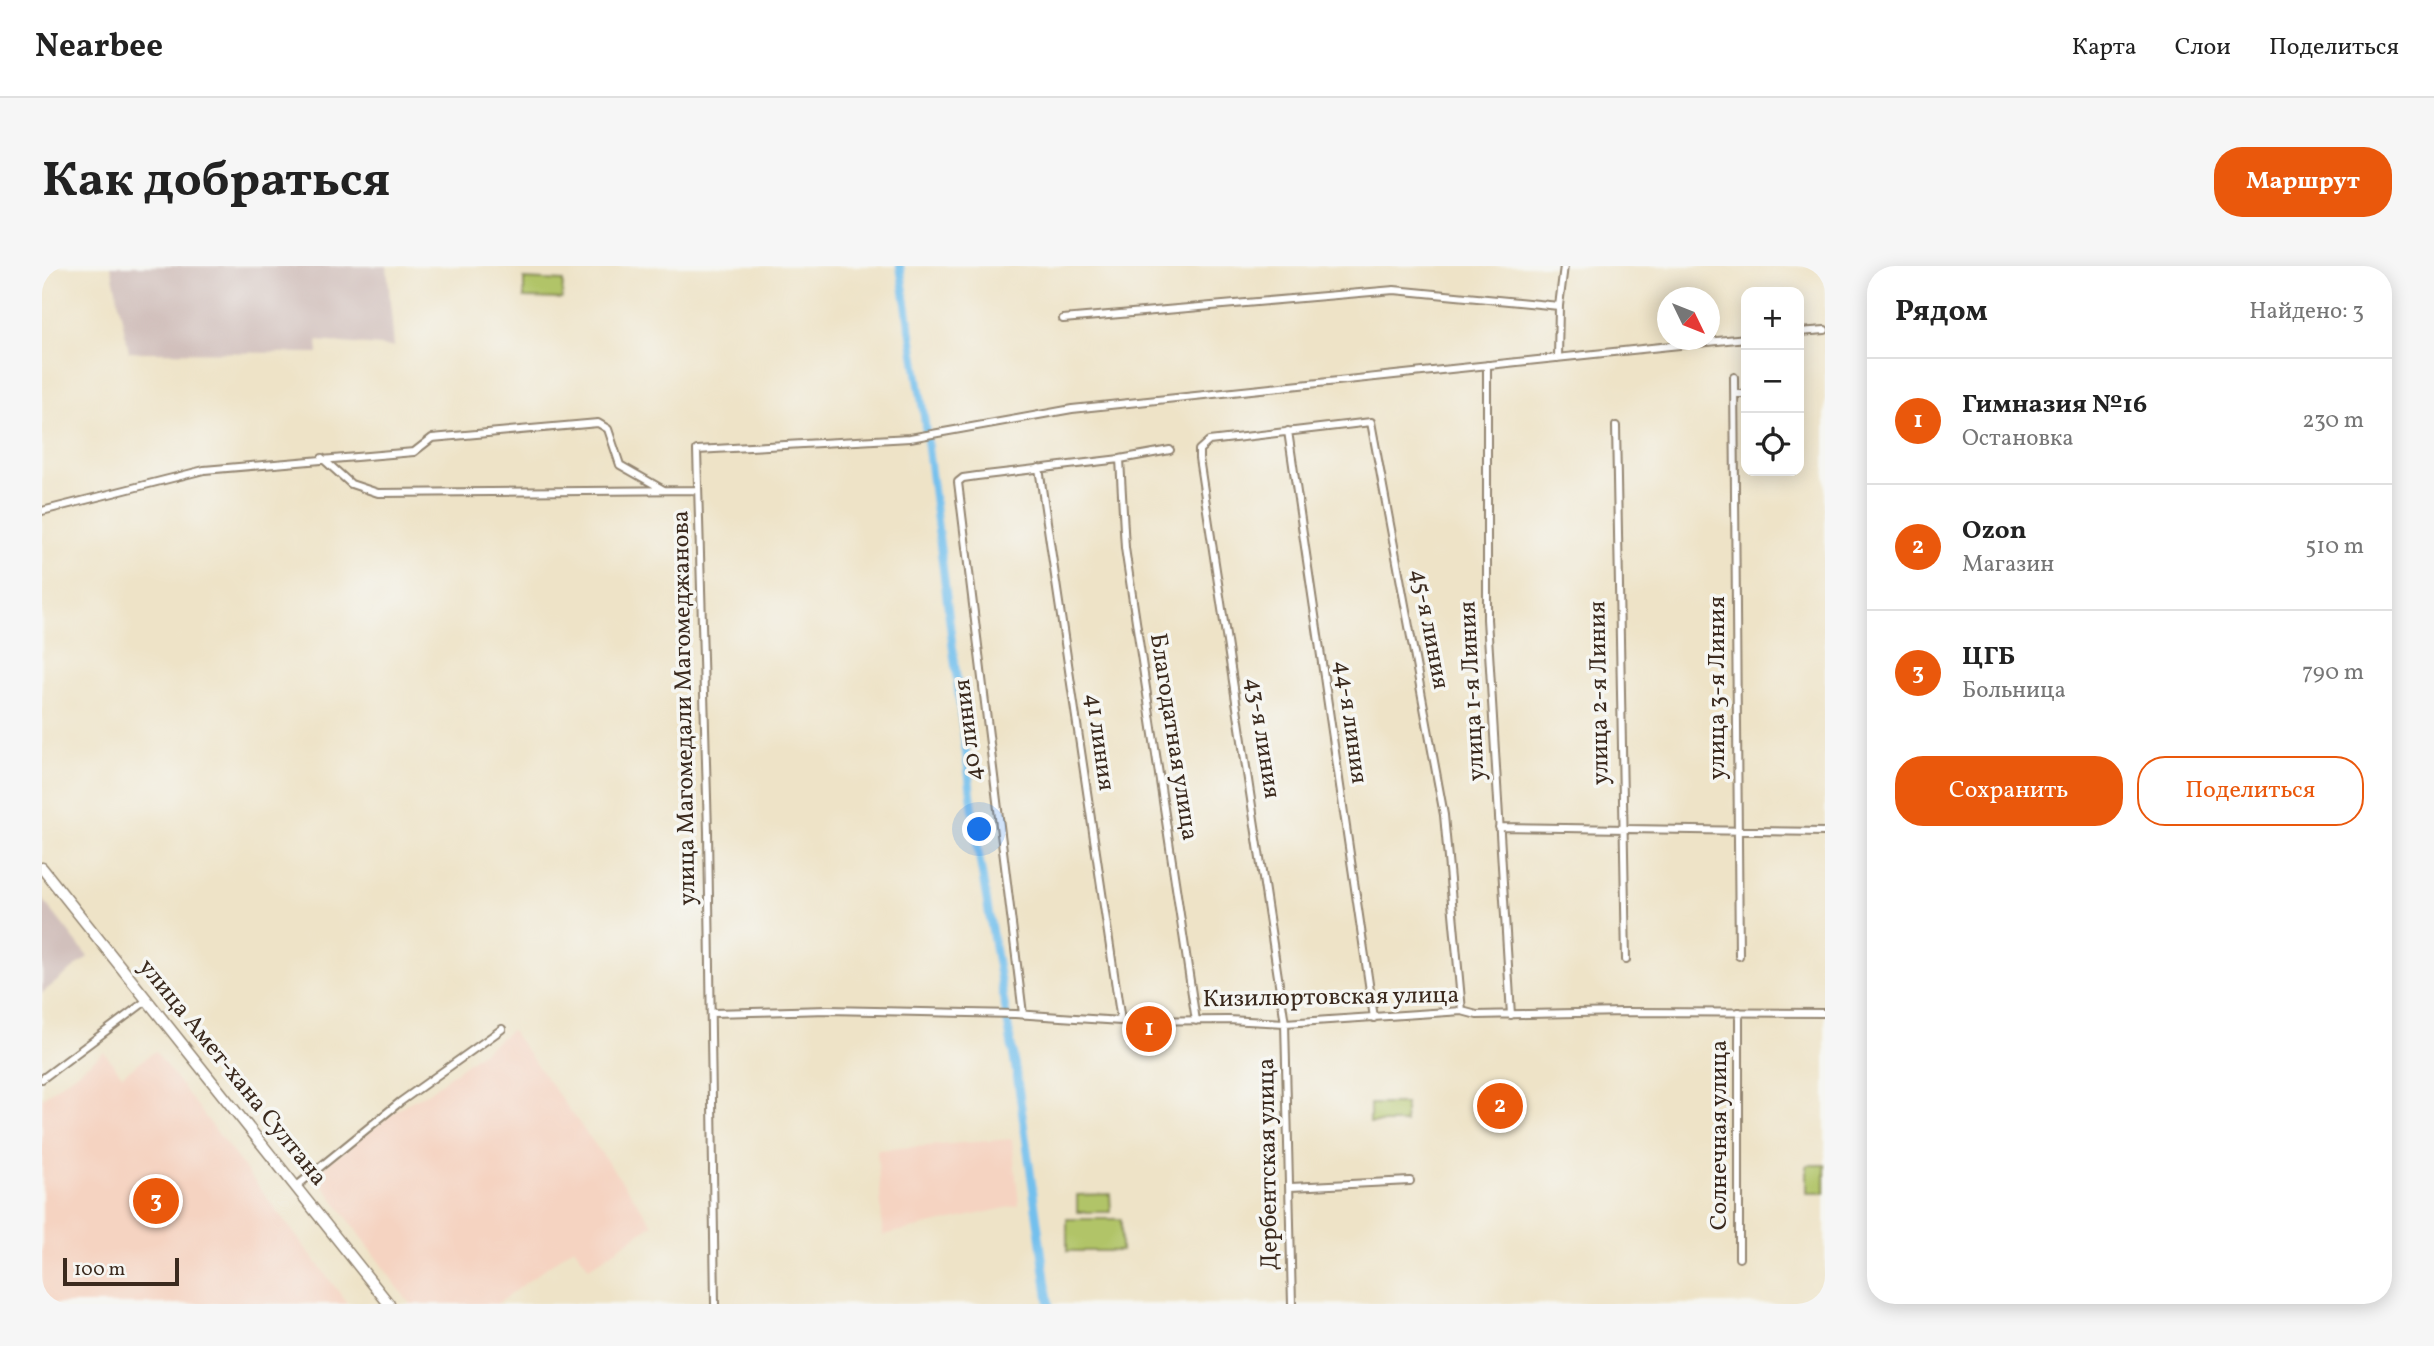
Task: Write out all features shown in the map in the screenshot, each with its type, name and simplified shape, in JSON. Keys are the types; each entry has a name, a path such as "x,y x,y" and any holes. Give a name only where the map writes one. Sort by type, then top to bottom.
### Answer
{"main road":[{"name":"улица Амет-хана Султана","path":"42,868 146,1001 298,1185 389,1304"}],"street":[{"path":"1558,358 1559,306 1564,266"},
{"path":"1063,319 1394,290 1559,306"},
{"path":"1804,332 1825,330"},
{"path":"698,490 697,450 910,438 1072,409 1741,339"},
{"name":"улица 1-я Линия","path":"1487,365 1488,619 1511,1015"},
{"name":"улица 3-я Линия","path":"1734,377 1739,956"},
{"path":"1735,394 1741,394"},
{"name":"45-я линия","path":"1288,431 1371,422 1444,815 1462,1012"},
{"path":"42,511 204,470 414,452 432,438 598,423 608,429 620,465 664,490"},
{"name":"улица 2-я Линия","path":"1616,426 1626,960"},
{"name":"43-я линия","path":"1285,1023 1199,450 1209,441 1288,431"},
{"name":"44-я линия","path":"1288,431 1374,1018"},
{"path":"1040,468 1170,450"},
{"name":"улица Магомедали Магомеджановa","path":"322,458 351,484 379,493 698,490 712,1013 715,1304"},
{"name":"Благодатная улица","path":"1120,459 1125,548 1196,1021"},
{"name":"40 линия","path":"1023,1014 958,482 962,478 976,475 1040,468"},
{"name":"41 линия","path":"1040,468 1121,1021"},
{"path":"1499,827 1738,833 1825,832"},
{"path":"42,1079 146,1001"},
{"name":"Кизилюртовская улица","path":"712,1013 828,1010 1023,1014 1121,1021 1285,1023 1462,1012 1477,1015 1825,1013"},
{"name":"Солнечная улица","path":"1739,1013 1739,1258"},
{"name":"Дербентская улица","path":"1285,1023 1292,1304"},
{"path":"298,1185 400,1102 502,1030"},
{"path":"1291,1187 1410,1181"}],"shaded area":[{"path":"111,266 387,266 394,347 317,341 318,353 129,352"},
{"path":"42,898 88,957 42,993"},
{"path":"511,1030 653,1224 589,1268 574,1247 497,1304 410,1304 315,1174 404,1105 426,1094"},
{"path":"155,1051 348,1304 42,1304 42,1098 104,1052 122,1075"},
{"path":"1012,1139 1019,1205 883,1235 877,1150"}],"green space":[{"path":"524,279 563,281 562,299 524,298"},
{"path":"1370,1104 1405,1104 1405,1123 1370,1123"},
{"path":"1807,1165 1825,1165 1825,1193 1807,1193"},
{"path":"1110,1194 1111,1212 1077,1212 1077,1195"},
{"path":"1067,1219 1121,1219 1121,1251 1067,1251"}],"waterway":[{"path":"900,266 924,416 978,850 1018,1083 1049,1304"}],"place":[{"name":"Гимназия №16","path":"1149,1029"},
{"name":"Ozon","path":"1500,1106"},
{"name":"ЦГБ","path":"156,1201"}]}
